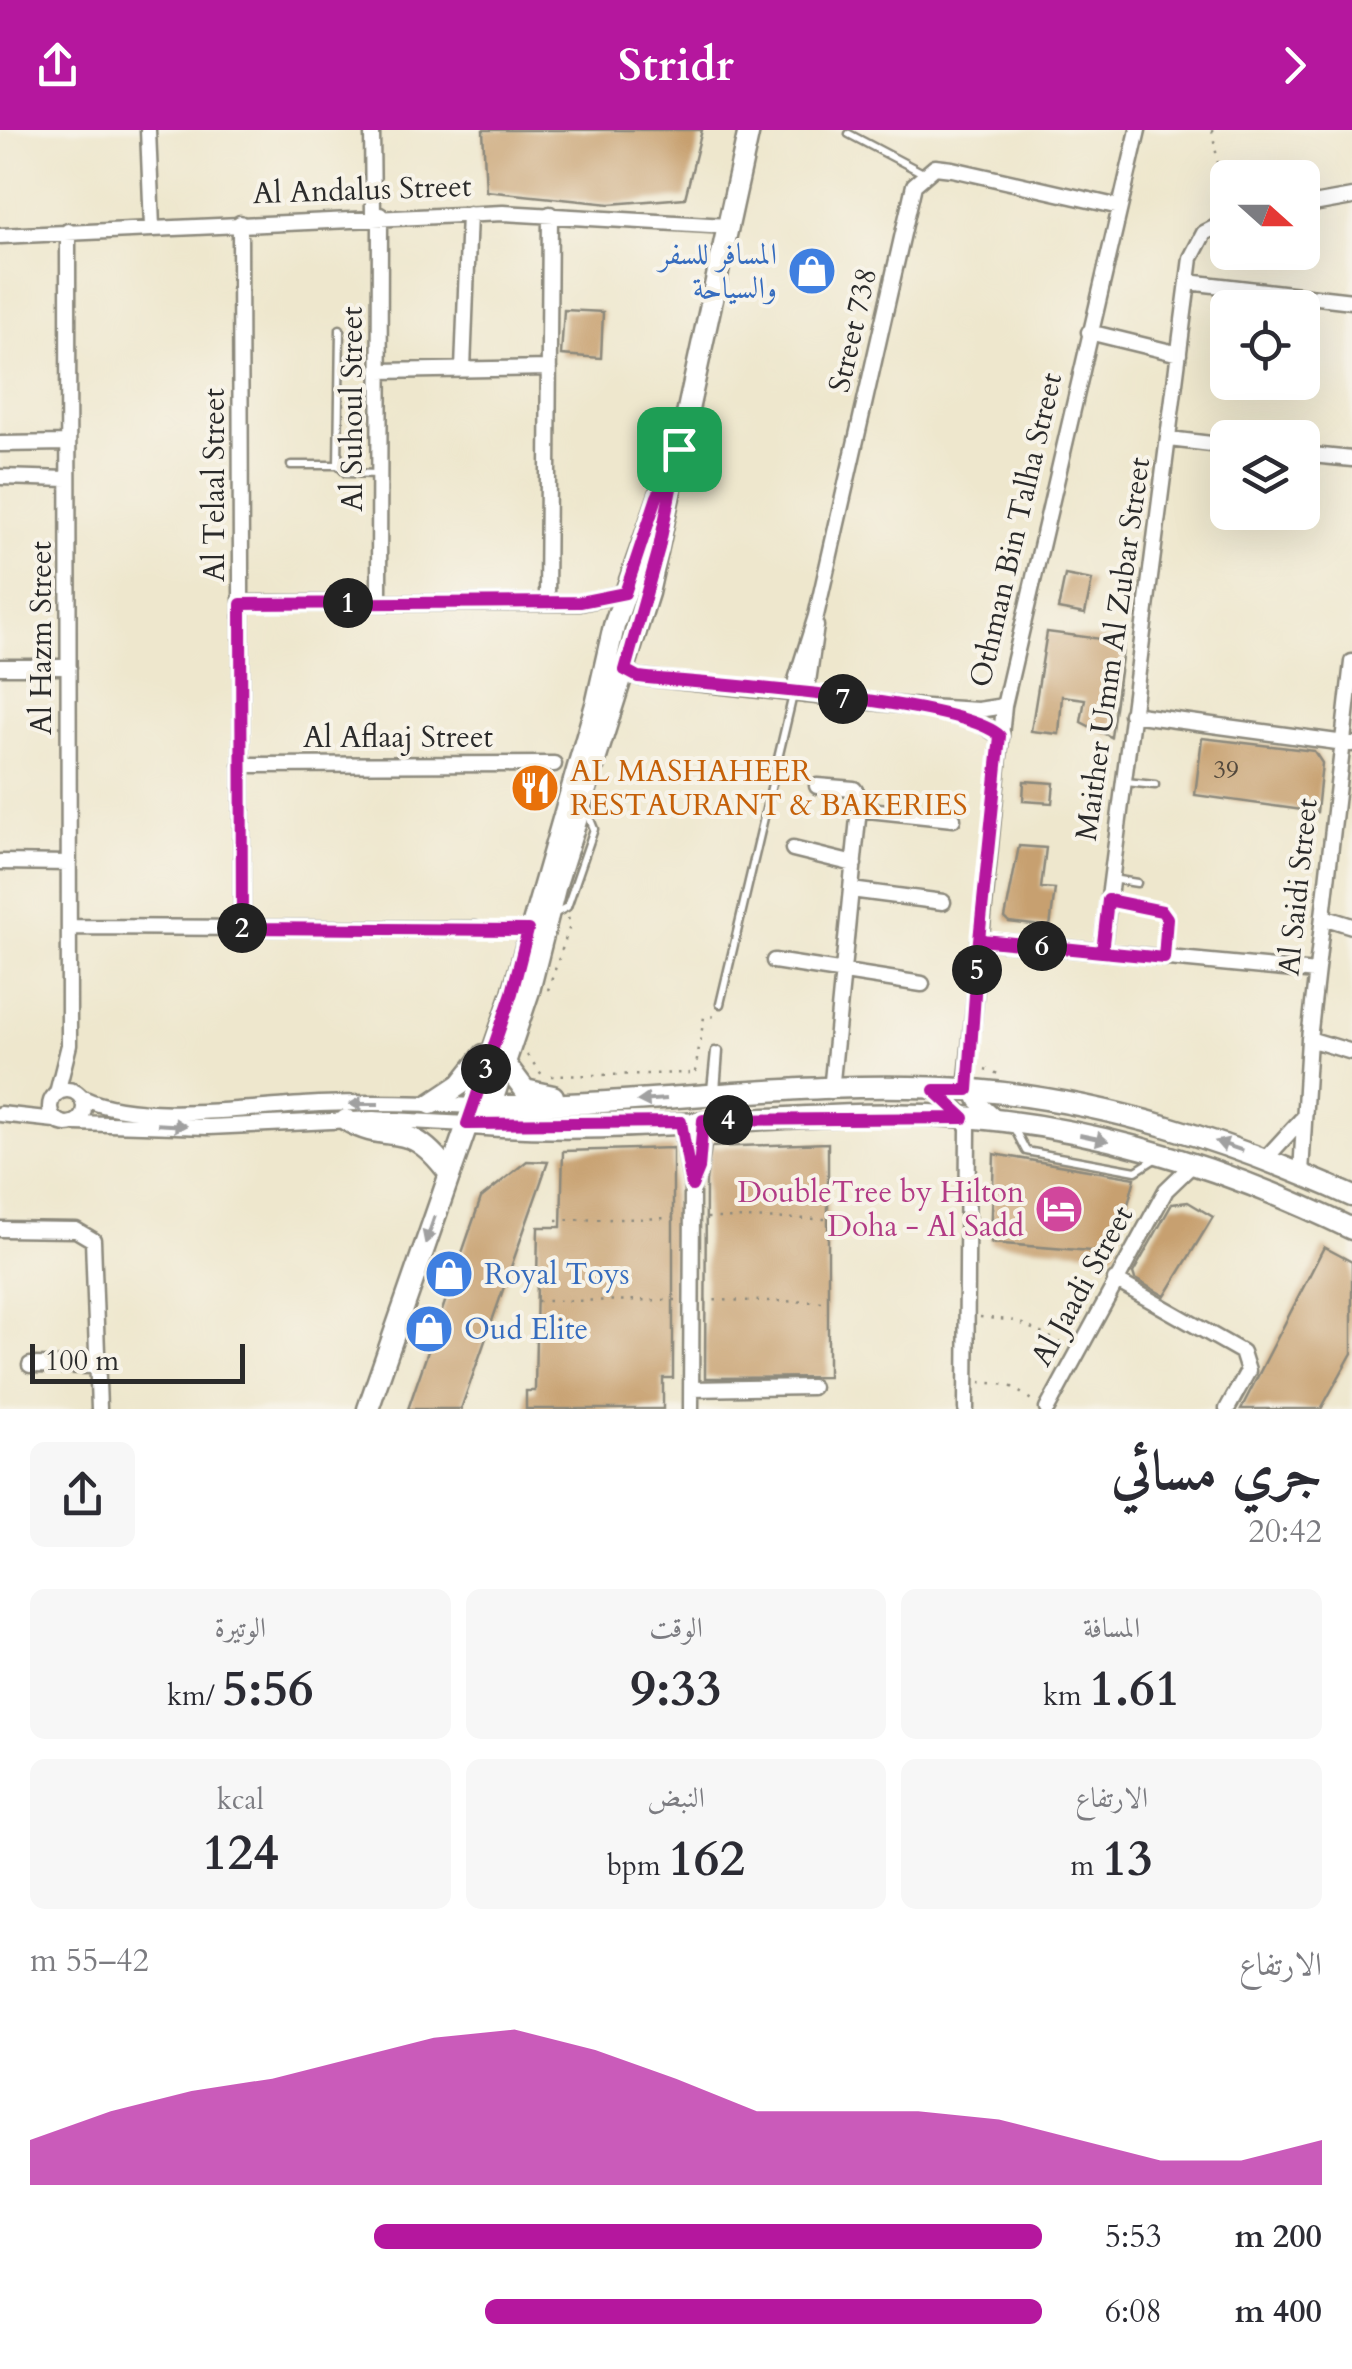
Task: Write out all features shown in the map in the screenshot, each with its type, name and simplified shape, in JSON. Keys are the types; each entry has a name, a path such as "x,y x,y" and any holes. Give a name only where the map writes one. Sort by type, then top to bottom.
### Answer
{"street":[{"path":"148,130 152,227"},
{"name":"Al Suhoul Street","path":"372,130 379,371 379,603"},
{"path":"478,1115 497,1037 546,919 655,563 749,130"},
{"name":"Othman Bin Talha Street","path":"968,1090 979,940 1004,706 1138,130"},
{"path":"923,173 935,167 952,168 1120,207"},
{"name":"Street 738","path":"800,693 808,682 816,616 911,197 923,173"},
{"path":"1320,203 1352,197"},
{"path":"463,370 469,214"},
{"path":"547,603 550,214"},
{"name":"Al Andalus Street","path":"0,236 376,215 550,214 727,226"},
{"name":"Al Telaal Street","path":"240,222 242,928"},
{"name":"Maither Umm Al Zubar Street","path":"1102,952 1188,282 1195,244 1210,228"},
{"name":"Al Hazm Street","path":"68,231 69,1044 82,1097"},
{"path":"1188,282 1352,301"},
{"path":"1089,332 1179,354"},
{"path":"379,371 549,368"},
{"path":"1169,440 1210,444"},
{"path":"0,444 68,444"},
{"path":"368,1409 449,1173 504,1062 529,991 614,626 679,449"},
{"path":"1320,456 1352,459"},
{"path":"0,477 68,479"},
{"path":"625,670 622,646 638,578 637,556"},
{"path":"241,604 547,603 580,602 625,593"},
{"path":"580,602 598,610 614,626"},
{"name":"Al Saidi Street","path":"1301,1173 1301,1119 1334,803 1347,743 1352,662"},
{"path":"0,667 69,667"},
{"path":"625,670 638,677 910,706 978,710 1004,706"},
{"path":"910,706 977,721 1000,736"},
{"path":"1132,714 1347,743"},
{"name":"Al Aflaaj Street","path":"242,765 554,764"},
{"path":"817,786 858,791 859,810 831,1091"},
{"path":"1334,803 1352,806"},
{"path":"859,810 953,819"},
{"path":"793,849 854,864"},
{"path":"0,862 69,863"},
{"path":"851,890 943,902"},
{"path":"1322,917 1352,926"},
{"path":"69,927 475,930"},
{"path":"979,940 1316,972"},
{"path":"774,961 922,984"},
{"path":"431,1104 461,1084 497,1037"},
{"path":"1309,1039 1352,1052"},
{"name":"Al Hazm Street","path":"55,1095 69,1044"},
{"path":"504,1062 519,1085 533,1094 595,1095 614,1103"},
{"path":"970,1068 993,1092"},
{"path":"0,1114 67,1089 82,1097 130,1109 431,1104 478,1115 681,1122 954,1117 1005,1121 1194,1163 1285,1196 1352,1229"},
{"path":"934,1090 966,1140 966,1409"},
{"path":"0,1114 75,1123 210,1127 478,1115 831,1091 968,1090 1143,1120 1266,1158 1352,1196"},
{"path":"968,1090 1005,1121"},
{"path":"55,1095 50,1109 56,1120"},
{"path":"75,1123 83,1115 82,1097"},
{"path":"1266,1158 1301,1119"},
{"path":"346,1120 413,1137 432,1150 449,1173"},
{"path":"692,1186 699,1169 703,1120"},
{"path":"681,1122 692,1186 691,1409"},
{"name":"Al Jaadi Street","path":"1162,1154 1166,1190"},
{"name":"Al Jaadi Street","path":"1046,1409 1166,1190 1194,1163"},
{"path":"0,1229 76,1230 94,1240 98,1409"},
{"path":"1115,1280 1242,1352 1248,1371 1227,1409"},
{"path":"30,1365 96,1366"},
{"path":"691,1388 812,1387"}],"lane":[{"path":"849,134 923,173"},
{"path":"338,465 340,329"},
{"path":"290,465 338,465 346,473 379,474"},
{"path":"720,1004 800,693"},
{"path":"1123,782 1154,785"},
{"path":"1111,879 1137,884"},
{"path":"1108,900 1166,913 1164,958"},
{"path":"705,1098 717,1051"}],"path":[{"path":"1212,130 1218,160"},
{"path":"475,930 546,919 570,926 546,998"},
{"path":"705,1098 694,1073 704,1018 717,1020 720,1004"},
{"path":"528,1052 529,1061 544,1076 694,1073"},
{"path":"966,1318 1016,1321 1076,1350"},
{"path":"966,1382 1009,1384 1046,1409"}],"building":[{"path":"483,130 702,130 685,198 610,204 486,191"},
{"path":"564,310 603,312 601,358 561,355"},
{"path":"1065,575 1092,580 1085,614 1058,609"},
{"path":"1047,632 1124,642 1111,737 1081,722 1085,699 1062,696 1059,734 1031,731"},
{"path":"1202,738 1314,751 1322,763 1317,812 1195,795"},
{"path":"1024,781 1054,783 1052,803 1023,801"},
{"path":"1019,846 1046,848 1041,888 1055,889 1050,927 1009,922 1005,918"},
{"path":"828,1143 828,1377 705,1378 706,1181 711,1147"},
{"path":"673,1148 673,1378 663,1378 663,1409 526,1409 526,1391 535,1391 538,1227 561,1227 563,1151"},
{"name":"DoubleTree by Hilton Doha - Al Sadd","path":"994,1154 1135,1178 1115,1253 991,1243"},
{"path":"527,1161 548,1162 461,1409 408,1409 481,1198"},
{"path":"1188,1202 1213,1217 1165,1296 1135,1279 1133,1273 1172,1204"},
{"path":"1324,1247 1352,1262 1352,1353 1321,1409 1241,1409"}],"place":[{"name":"المسافر للسفر والسياحة","path":"812,271"},
{"name":"AL MASHAHEER RESTAURANT & BAKERIES","path":"535,788"},
{"name":"DoubleTree by Hilton Doha - Al Sadd","path":"1059,1209"},
{"name":"Royal Toys","path":"449,1274"},
{"name":"Oud Elite","path":"429,1329"}],"route":[{"path":"679,449 657,497 625,593 616,597 580,602 241,604 242,928 528,930 512,993 467,1124 681,1122 692,1186 699,1169 703,1120 905,1115 964,1118 934,1090 968,1090 979,940 1102,952 1164,958 1167,918 1162,911 1108,900 1102,952 994,941 979,940 1000,736 977,721 910,706 638,677 625,670 659,548 679,449"}]}
